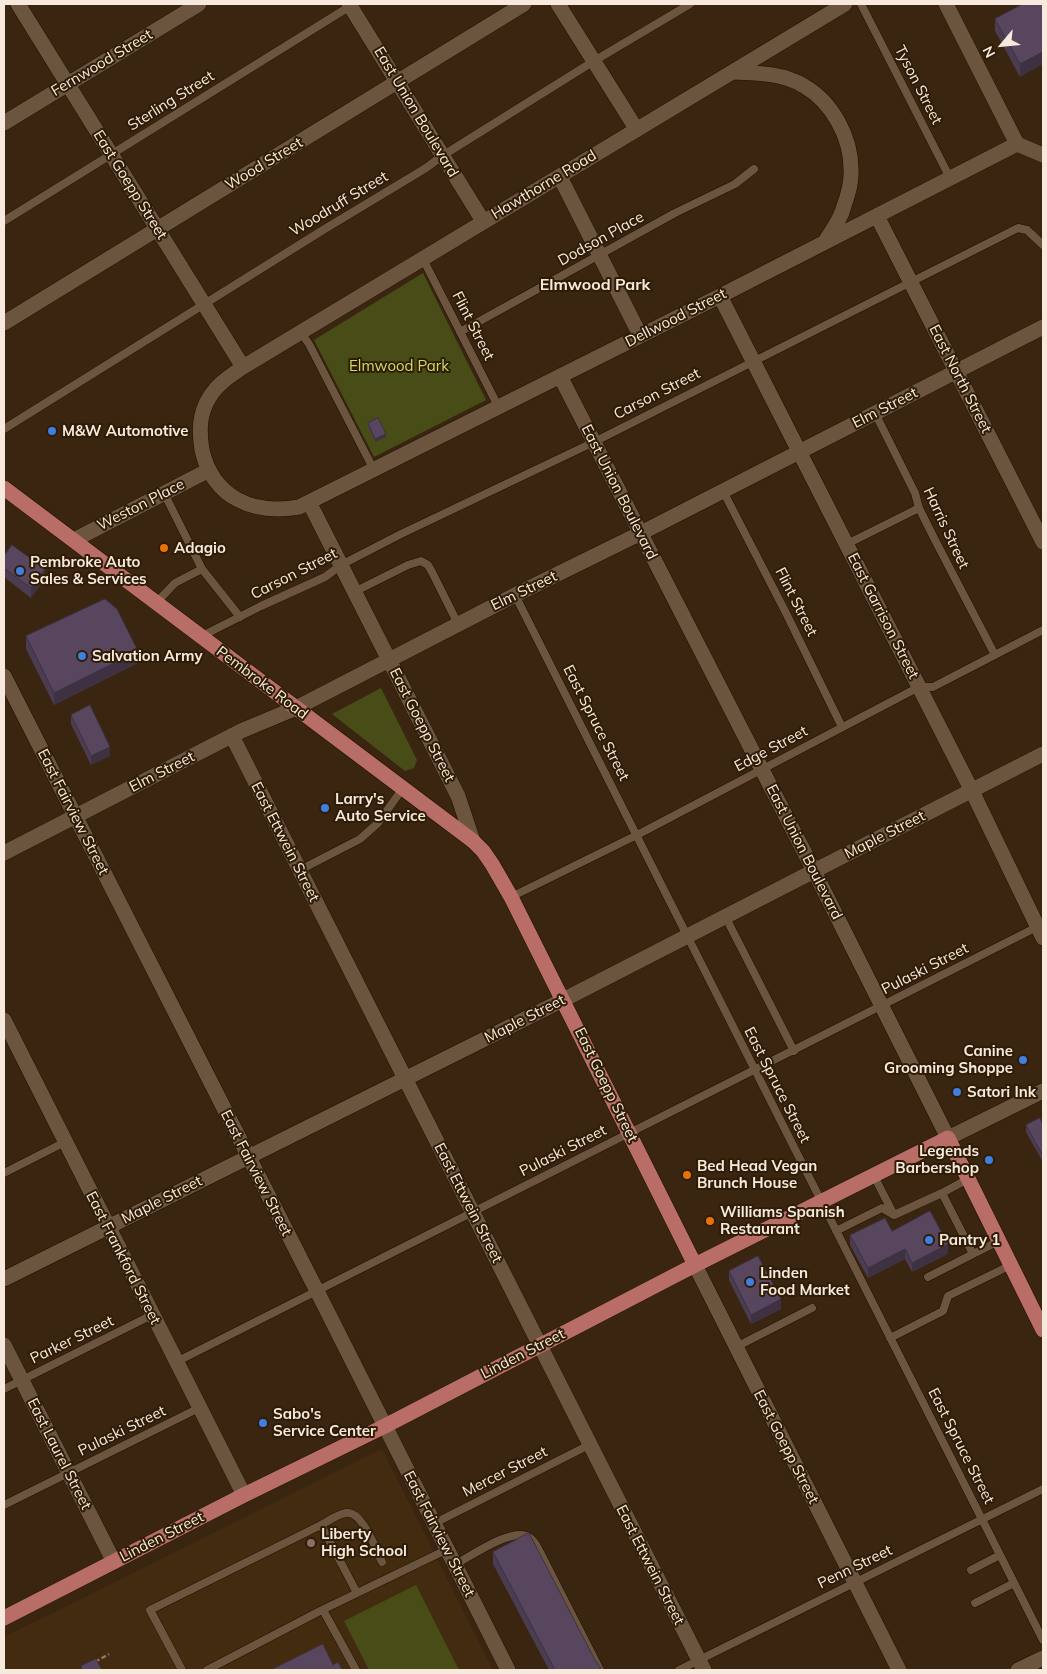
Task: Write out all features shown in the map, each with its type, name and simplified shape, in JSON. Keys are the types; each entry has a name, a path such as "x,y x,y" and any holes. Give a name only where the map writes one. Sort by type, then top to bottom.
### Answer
{"main road":[{"name":"Pembroke Road","path":"4,488 473,841"},
{"name":"East Goepp Street","path":"473,841 487,857 511,897 695,1265"},
{"name":"Linden Street","path":"4,1618 385,1426 695,1265 822,1203 948,1138"},
{"name":"East Union Boulevard","path":"948,1138 1043,1330"}],"street":[{"name":"East Goepp Street","path":"18,4 66,85 111,154 242,367"},
{"name":"Fernwood Street","path":"4,123 199,4"},
{"name":"East Union Boulevard","path":"351,4 483,221"},
{"name":"Wood Street","path":"4,323 524,4"},
{"path":"558,4 637,130"},
{"name":"Hawthorne Road","path":"242,367 845,4"},
{"path":"946,4 1017,144 1043,155"},
{"path":"733,72 768,74 788,79 804,86 825,103 840,125 850,153 852,169 842,212 825,241"},
{"name":"Dellwood Street","path":"309,502 720,296 1017,144"},
{"path":"560,177 640,335"},
{"name":"East North Street","path":"877,216 1043,542"},
{"name":"East Garrison Street","path":"720,296 1041,930"},
{"name":"Elm Street","path":"4,853 232,736 296,708 515,595 641,534 1043,327"},
{"path":"242,367 222,382 209,398 203,411 200,436 204,458 209,470 222,489 232,497 257,507 277,510 290,509 309,502"},
{"name":"East Union Boulevard","path":"560,376 814,871 948,1138"},
{"name":"Weston Place","path":"74,540 209,470"},
{"name":"East Goepp Street","path":"309,502 458,796 473,841"},
{"name":"East Fairview Street","path":"4,676 508,1670"},
{"name":"East Ettwein Street","path":"232,736 589,1445 702,1665"},
{"name":"Maple Street","path":"4,1280 563,1000 1043,754"},
{"name":"East Frankford Street","path":"4,1020 107,1228 244,1496"},
{"name":"Linden Street","path":"948,1138 1043,1091"},
{"name":"East Goepp Street","path":"695,1265 899,1670"},
{"name":"East Laurel Street","path":"4,1345 114,1562"},
{"path":"1018,1670 1043,1658"}],"lane":[{"name":"Sterling Street","path":"4,221 351,4"},
{"name":"Woodruff Street","path":"4,429 426,168 442,156 594,61 690,4"},
{"name":"Tyson Street","path":"861,4 950,178"},
{"name":"Dodson Place","path":"460,332 676,213 735,184 754,169"},
{"name":"Carson Street","path":"200,637 325,577 341,565 399,535 594,442 1018,228 1027,230 1043,245"},
{"name":"Flint Street","path":"423,259 498,406"},
{"path":"301,333 309,344 374,470"},
{"name":"Harris Street","path":"875,412 915,492 919,508 994,655"},
{"name":"Flint Street","path":"723,491 842,727"},
{"path":"164,493 202,569 240,617"},
{"path":"847,544 919,508"},
{"path":"354,592 408,564 421,561 428,565 458,624"},
{"path":"156,603 175,583 202,569"},
{"name":"East Spruce Street","path":"515,595 1043,1640"},
{"name":"Edge Street","path":"511,897 637,835 919,687 933,687 1043,630"},
{"path":"300,870 365,834 378,823 403,788"},
{"path":"725,916 794,1051"},
{"name":"Pulaski Street","path":"176,1362 882,1006 1041,930"},
{"path":"4,1173 65,1142"},
{"path":"874,1176 894,1216"},
{"path":"894,1216 968,1179"},
{"path":"942,1193 973,1254"},
{"path":"836,1231 882,1208 894,1216"},
{"path":"928,1278 999,1242"},
{"path":"890,1338 943,1311 948,1296 1011,1265"},
{"path":"736,1347 812,1308"},
{"name":"Parker Street","path":"4,1389 152,1316"},
{"name":"Pulaski Street","path":"4,1504 199,1408"},
{"name":"Mercer Street","path":"433,1524 589,1445"},
{"name":"Penn Street","path":"679,1670 702,1665 854,1583 1043,1488"},
{"path":"182,1670 150,1610 346,1513 354,1514 362,1522 382,1562"},
{"path":"321,1525 357,1593"},
{"path":"454,1565 503,1538 522,1534 530,1537 542,1554 600,1670"},
{"path":"207,1670 323,1610 446,1550"},
{"path":"971,1570 1000,1555"},
{"path":"974,1604 1014,1583"},
{"path":"323,1610 356,1670"}],"path":[{"path":"94,1663 109,1654"}],"shaded area":[{"name":"Liberty High School","path":"382,1449 493,1670 4,1670 4,1637"}],"green space":[{"name":"Elmwood Park","path":"423,273 486,400 374,457 314,340"},
{"path":"381,688 417,760 414,768 405,771 332,714"},
{"path":"416,1585 459,1670 369,1670 344,1621"}],"building":[{"path":"1023,4 1043,4 1043,52 1020,64 995,19"},
{"path":"378,418 386,434 375,439 368,423"},
{"path":"12,545 45,569 31,588 4,568 4,556"},
{"name":"Salvation Army","path":"105,599 117,609 138,651 54,693 26,636"},
{"path":"90,705 110,747 91,756 71,715"},
{"path":"1040,1118 1043,1125 1043,1156 1026,1125"},
{"path":"930,1211 948,1244 912,1263 905,1249 868,1268 850,1235 885,1218 892,1231"},
{"path":"758,1256 781,1299 751,1315 729,1271"},
{"path":"529,1533 595,1660 601,1668 597,1670 555,1670 493,1552"},
{"path":"323,1644 333,1665 338,1662 342,1670 271,1670"},
{"path":"96,1659 102,1670 80,1670 82,1669 81,1666"}],"place":[{"name":"M&W Automotive","path":"52,431"},
{"name":"Adagio","path":"164,548"},
{"name":"Pembroke Auto Sales & Services","path":"20,571"},
{"name":"Salvation Army","path":"82,656"},
{"name":"Larry's Auto Service","path":"325,808"},
{"name":"Canine Grooming Shoppe","path":"1023,1060"},
{"name":"Satori Ink","path":"957,1092"},
{"name":"Legends Barbershop","path":"989,1160"},
{"name":"Bed Head Vegan Brunch House","path":"687,1175"},
{"name":"Williams Spanish Restaurant","path":"710,1221"},
{"name":"Pantry 1","path":"929,1240"},
{"name":"Linden Food Market","path":"750,1282"},
{"name":"Sabo's Service Center","path":"263,1423"},
{"name":"Liberty High School","path":"311,1543"}],"district":[{"name":"Elmwood Park","path":"595,285"}]}
